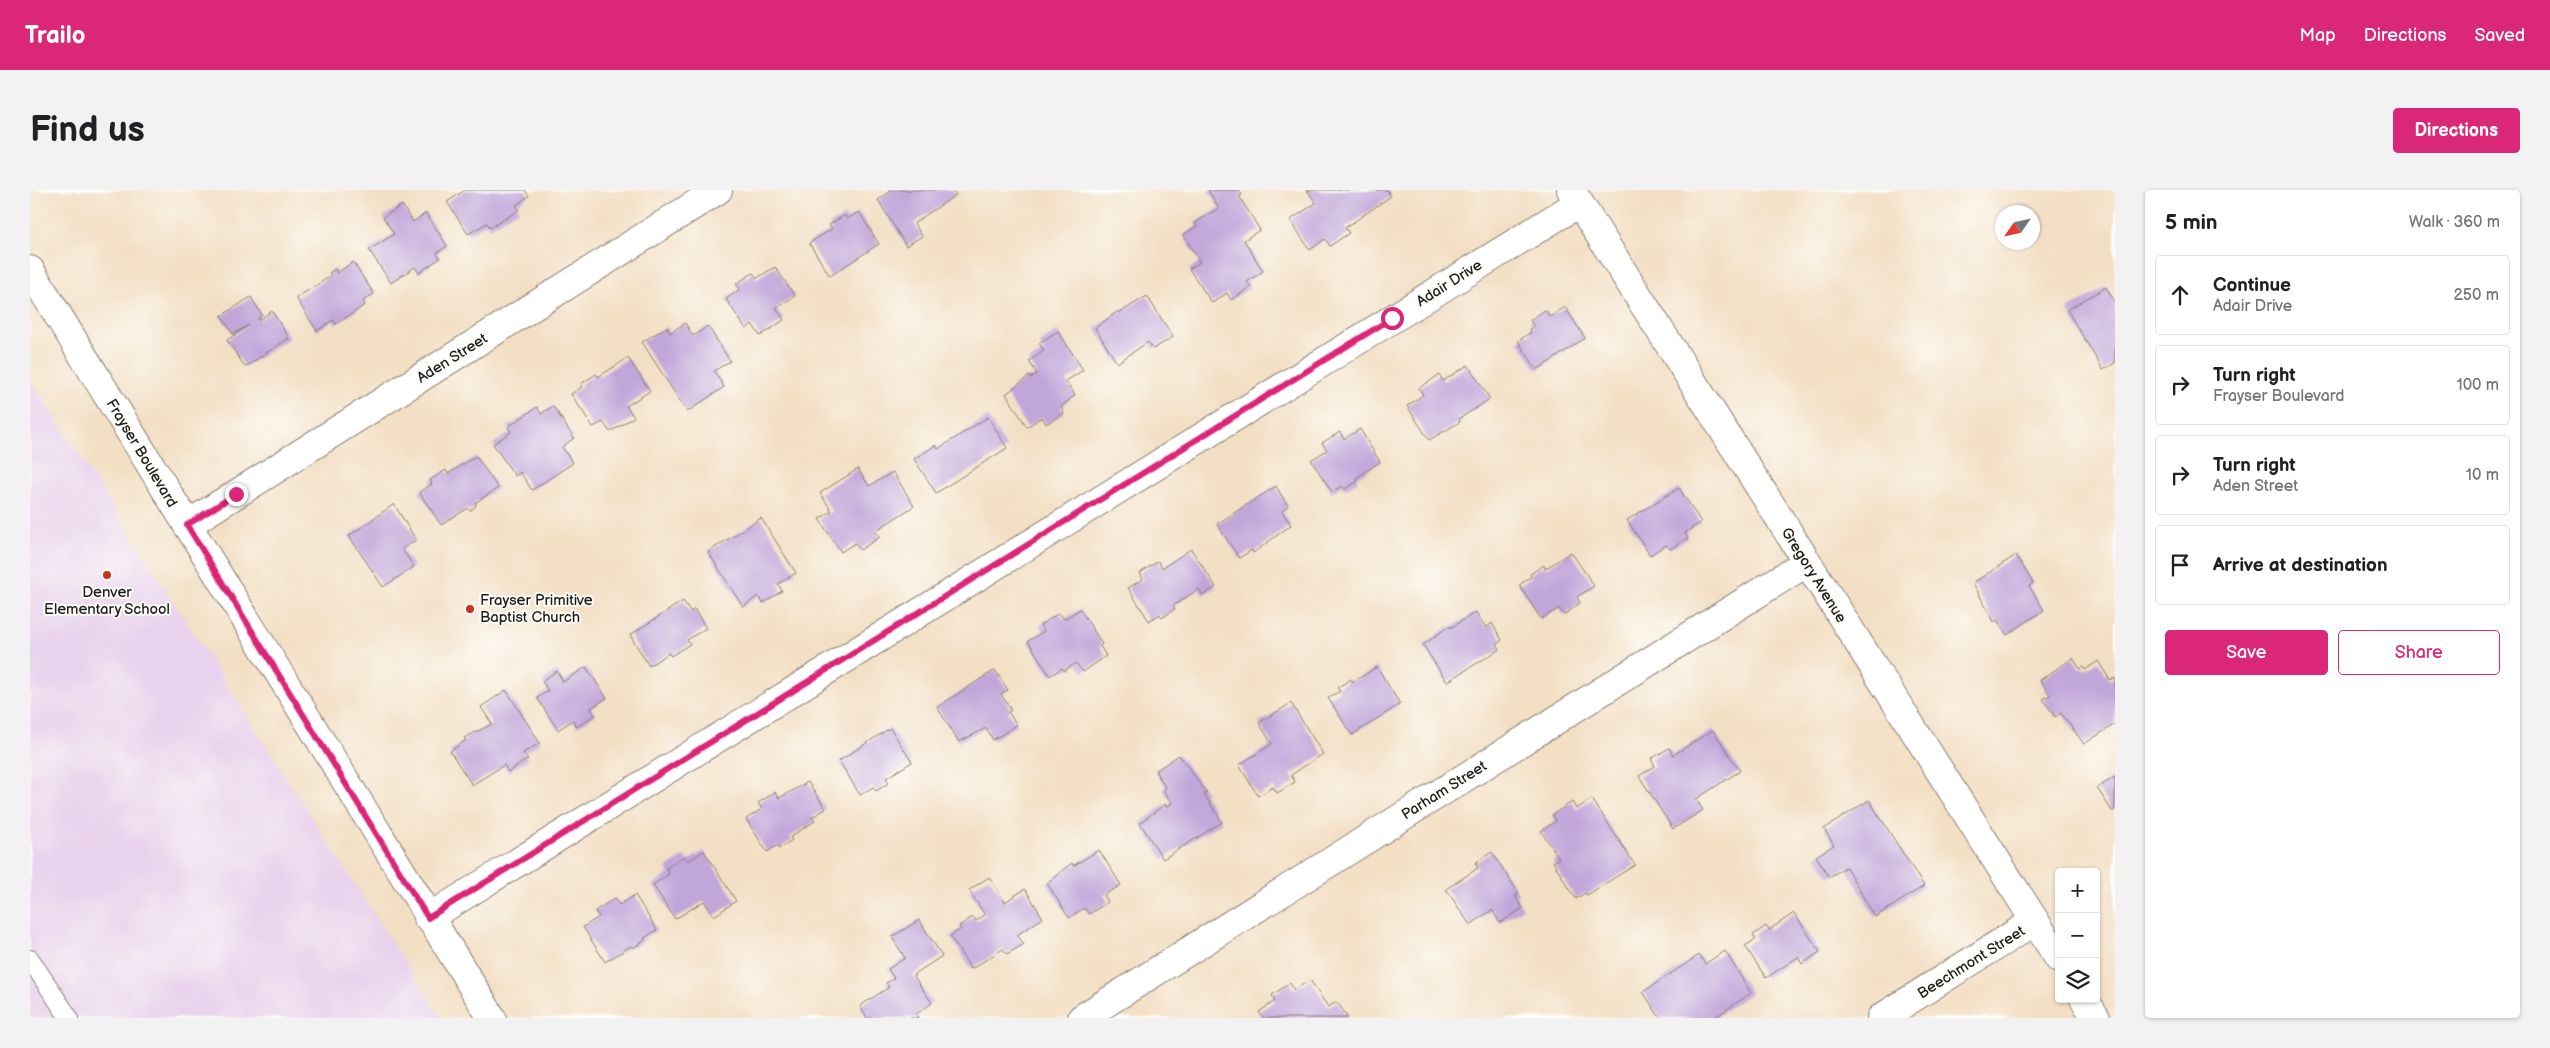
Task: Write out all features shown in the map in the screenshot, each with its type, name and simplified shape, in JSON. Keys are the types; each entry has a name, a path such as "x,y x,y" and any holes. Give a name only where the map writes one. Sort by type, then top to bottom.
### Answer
{"street":[{"name":"Aden Street","path":"187,525 718,190"},
{"name":"Gregory Avenue","path":"1575,196 1806,563 2058,958"},
{"name":"Adair Drive","path":"428,918 1575,196"},
{"name":"Frayser Boulevard","path":"30,270 428,918 492,1018"},
{"name":"Parham Street","path":"1082,1018 1806,563"},
{"name":"Beechmont Street","path":"1881,1018 2035,921"},
{"path":"2087,1003 2096,1018"}],"lane":[{"path":"30,959 69,1018"}],"shaded area":[{"path":"30,379 441,1018 30,1018"}],"building":[{"path":"465,190 525,190 529,196 516,205 519,210 490,228 487,223 468,234 447,202"},
{"path":"889,190 953,190 956,195 914,223 922,236 906,246 878,200 890,192"},
{"path":"1208,190 1239,190 1242,195 1239,196 1260,230 1244,240 1263,271 1247,282 1251,287 1231,300 1227,293 1212,303 1189,269 1200,262 1183,235 1197,226 1195,223 1219,208"},
{"path":"1307,190 1387,190 1391,196 1345,228 1349,233 1330,246 1325,239 1310,250 1290,220 1316,203"},
{"path":"402,205 413,222 426,213 447,246 437,253 440,258 419,273 415,267 391,283 369,250 394,234 383,217"},
{"path":"859,212 879,244 830,276 809,243 832,229 829,225 845,215 847,219"},
{"path":"353,262 374,294 363,301 365,305 336,324 333,320 317,331 296,298 331,276 329,273 335,269 337,273"},
{"path":"775,267 795,296 776,308 784,320 760,336 752,324 746,329 726,299 740,289 736,284 753,273 757,278"},
{"path":"2106,287 2115,302 2115,363 2103,370 2067,310"},
{"path":"1147,296 1173,337 1153,349 1148,342 1117,363 1095,328 1118,311 1119,313"},
{"path":"251,297 262,315 258,318 259,320 272,311 289,338 245,367 227,340 249,325 233,334 221,316"},
{"path":"1565,307 1585,338 1537,370 1518,341 1531,332 1529,329 1534,326 1530,320 1545,310 1550,317"},
{"path":"685,323 693,336 708,326 730,361 714,371 724,387 687,412 642,342 667,327 670,333"},
{"path":"1058,331 1083,370 1066,381 1075,395 1061,407 1064,413 1046,424 1042,417 1027,427 1006,394 1029,376 1030,378 1037,374 1029,361 1044,351 1039,343"},
{"path":"628,358 650,391 626,406 634,417 610,432 603,422 593,427 571,394 582,387 581,384 596,374 598,377"},
{"path":"1468,365 1490,399 1459,419 1460,422 1429,440 1407,406 1423,395 1419,388 1439,375 1443,381"},
{"path":"553,406 574,438 562,447 573,463 532,490 520,472 515,476 493,444 511,432 508,427 537,407 541,414"},
{"path":"988,417 1007,448 936,493 914,459 936,445 938,449"},
{"path":"1360,429 1380,462 1356,478 1358,481 1345,489 1342,486 1332,492 1311,460 1327,450 1322,443 1340,432 1344,439"},
{"path":"476,456 498,488 475,503 476,506 470,511 468,508 441,525 419,492 432,484 430,480 446,470 448,474"},
{"path":"858,469 869,486 893,472 914,506 875,531 880,537 860,550 855,543 841,552 819,519 832,511 820,493"},
{"path":"1276,486 1288,506 1282,511 1291,525 1253,553 1252,550 1239,558 1217,524"},
{"path":"1679,488 1701,522 1685,533 1688,538 1670,549 1666,545 1650,555 1627,520"},
{"path":"394,504 416,540 402,549 414,567 383,587 349,536"},
{"path":"761,518 796,573 778,584 782,591 763,603 758,596 743,607 708,552"},
{"path":"1191,549 1216,587 1203,595 1199,589 1173,606 1175,609 1162,618 1160,614 1149,621 1128,588 1143,579 1140,573 1158,561 1162,568"},
{"path":"1571,552 1594,586 1577,597 1580,603 1564,615 1559,608 1541,619 1519,585 1531,577 1530,574 1544,565 1545,569"},
{"path":"2016,555 2033,583 2029,586 2044,610 2007,635 1997,620 1994,622 1973,583"},
{"path":"683,601 691,612 694,609 706,628 687,640 690,644 671,656 669,653 649,666 630,635"},
{"path":"1080,609 1102,644 1100,646 1106,656 1083,672 1076,663 1064,671 1062,668 1050,676 1028,641 1044,631 1040,625 1059,613 1064,619"},
{"path":"1476,612 1486,628 1492,623 1502,640 1497,644 1500,649 1447,682 1423,645 1449,626 1450,628"},
{"path":"2073,658 2080,669 2083,667 2085,670 2098,661 2110,680 2115,678 2115,724 2084,744 2061,713 2055,717 2043,699 2050,695 2040,680"},
{"path":"586,667 607,698 591,708 595,715 577,727 573,720 558,730 537,698 548,691 542,681 557,671 563,682"},
{"path":"1377,667 1400,704 1352,735 1328,698 1340,691 1337,688 1351,679 1353,682"},
{"path":"995,670 1008,690 1001,694 1011,710 1008,712 1017,725 993,740 986,728 959,742 937,707"},
{"path":"506,690 540,743 523,753 528,759 508,772 504,765 472,785 450,751 466,740 464,738 492,724 481,707"},
{"path":"1291,703 1323,754 1291,775 1295,782 1277,793 1273,787 1258,796 1239,765 1272,744 1259,723"},
{"path":"890,728 912,762 886,778 889,783 876,791 873,787 860,795 839,761"},
{"path":"1713,730 1740,771 1696,799 1703,810 1673,829 1639,776 1655,766 1651,759 1669,748 1673,755"},
{"path":"1179,755 1207,793 1204,794 1222,822 1163,859 1140,823 1165,804 1166,807 1172,803 1163,790 1166,788 1155,771"},
{"path":"2115,777 2115,809 2112,811 2097,788"},
{"path":"808,782 826,809 812,817 815,821 790,837 792,840 780,848 778,845 767,852 746,819 762,809 758,803 775,792 779,798"},
{"path":"1592,799 1635,865 1587,895 1585,893 1576,899 1553,862 1559,858 1541,831 1556,821 1552,815 1572,802 1576,809"},
{"path":"1869,800 1924,886 1875,917 1846,867 1829,877 1816,856 1834,845 1824,829"},
{"path":"1099,850 1121,885 1104,895 1108,902 1089,914 1084,908 1069,918 1047,883 1072,863 1073,866"},
{"path":"704,851 736,901 714,916 704,901 675,919 653,885 669,874 666,868 684,856 688,861"},
{"path":"1492,852 1519,894 1515,896 1523,908 1500,923 1492,910 1470,925 1446,889 1478,868 1475,863"},
{"path":"989,877 1005,902 1025,889 1043,918 1017,935 1024,944 1007,954 1003,949 971,969 950,936 961,929 959,926 973,917 976,921 985,915 969,890"},
{"path":"635,895 657,930 633,948 631,946 605,962 583,927 599,917 595,911 615,898 619,905"},
{"path":"1794,913 1820,952 1802,964 1798,957 1766,978 1745,946 1756,939 1753,935 1766,926 1769,930"},
{"path":"919,920 942,956 913,975 932,1003 916,1014 918,1018 867,1018 860,1006 889,987 886,983 894,978 888,969 905,958 892,937"},
{"path":"1725,951 1751,993 1714,1018 1660,1018 1643,992 1699,955 1705,964"},
{"path":"1310,980 1328,1007 1337,1002 1348,1018 1263,1018 1259,1012 1275,1001 1272,995 1290,983 1294,990"}],"place":[{"name":"Denver Elementary School","path":"107,575"},
{"name":"Frayser Primitive Baptist Church","path":"470,609"}],"route":[{"path":"236,494 187,525 428,918 1392,318"}]}
